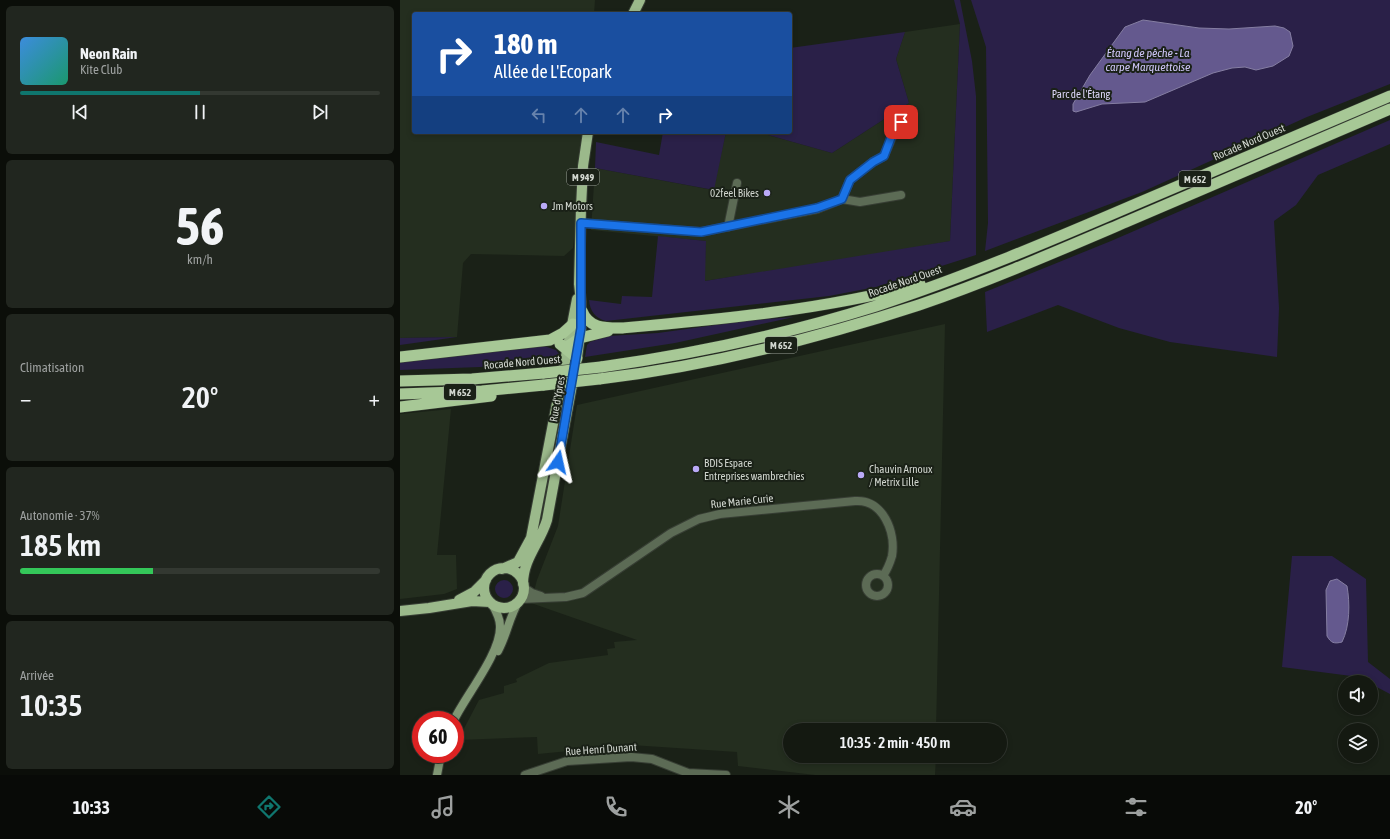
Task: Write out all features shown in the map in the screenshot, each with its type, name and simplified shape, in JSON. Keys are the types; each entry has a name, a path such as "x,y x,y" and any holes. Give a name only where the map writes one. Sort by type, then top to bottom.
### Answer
{"highway":[{"name":"Rocade Nord Ouest","path":"400,381 472,379 544,373 673,356 781,332 879,305 999,261 1390,96"},
{"name":"M 652","path":"400,394 519,388 599,379 697,364 804,339 885,316 958,290 1059,250 1390,110"},
{"path":"582,311 586,319 593,325 608,328 622,328 802,309 854,300 956,277"},
{"path":"400,357 550,340 563,333 573,324"},
{"path":"568,347 580,338 622,328"},
{"path":"550,340 568,347 577,358"},
{"path":"400,407 470,400 519,388"}],"main road":[{"path":"634,12 640,0"},
{"name":"Rue d'Ypres","path":"502,569 518,562 531,538 573,324 579,284 584,166 588,134"},
{"name":"Rue d'Ypres","path":"523,585 525,566 543,532 547,520 580,338 582,311 579,284"},
{"path":"444,605 474,592 494,572 502,569 508,569 517,574 523,585 520,600 512,613 505,639 459,711"},
{"path":"487,578 484,589 499,618 500,631 488,664"},
{"path":"400,610 472,601 491,603 506,608 512,606 520,600"},
{"path":"437,775 439,763"}],"street":[{"path":"842,199 850,180 873,162 884,156 892,135 892,128 911,115"},
{"path":"728,227 737,183"},
{"path":"581,223 701,232 817,208 842,199 860,202 901,196"},
{"name":"Rue Marie Curie","path":"520,600 572,596 589,590 674,531 699,519 720,514 858,500 865,501 874,506 885,517 889,526 892,552 890,563 883,576"},
{"name":"Rue Marie Curie","path":"523,585 535,594 556,598"},
{"name":"Rue Henri Dunant","path":"525,775 567,761 631,757 652,759 688,773 726,775"}],"shaded area":[{"path":"400,0 595,0 594,12 412,12 412,134 585,134 573,248 564,256 471,254 463,263 457,337 400,338"},
{"path":"960,24 950,241 856,258 704,281 706,241 591,230 595,168 713,190 726,134 765,134 832,153 909,103 896,59 905,32"},
{"path":"945,324 936,723 783,723 783,763 936,763 935,775 815,775 738,766 737,752 631,745 538,754 537,737 464,740 464,729 479,700 504,693 504,686 517,682 516,679 549,663 608,655 607,649 615,648 614,642 637,640 531,603 537,580 558,526 577,405"},
{"path":"451,409 437,555 456,555 457,589 444,594 400,599 400,414"}],"green space":[{"path":"954,0 960,0 972,61 976,96 976,255 876,287 829,296 606,321 594,314 589,300 621,304 622,296 652,297 658,236 706,241 705,281 950,241 960,24"},
{"name":"Parc de l'Étang","path":"971,0 1390,0 1390,84 1307,117 1142,192 985,251 988,223 986,47"},
{"path":"905,32 896,59 909,103 832,153 765,134 792,134 792,48"},
{"path":"1390,120 1390,144 1318,175 1296,205 1274,221 1279,308 1277,357 1170,342 1119,328 1058,305 987,332 985,292 1111,241"},
{"path":"663,134 726,134 714,190 595,168 596,142 659,155"},
{"path":"794,317 675,343 585,357 587,345 590,342 608,336 658,333 744,321"},
{"path":"457,337 400,345 400,338"},
{"path":"544,346 556,350 559,354 558,360 480,367 400,370 400,361"},
{"path":"1292,556 1332,556 1366,579 1368,662 1390,679 1390,694 1378,688 1378,675 1344,675 1282,667"},
{"path":"504,580 510,583 513,589 510,595 504,598 498,595 495,589 498,583"}],"water":[{"name":"Étang de pêche - La carpe Marquettoise","path":"1143,20 1199,28 1229,29 1275,26 1284,28 1290,32 1293,46 1289,56 1273,66 1256,70 1245,67 1232,68 1213,73 1145,102 1102,104 1076,112 1073,111 1073,104 1090,75 1125,27"},
{"path":"1337,579 1347,586 1349,607 1345,636 1342,642 1337,643 1331,642 1327,636 1326,590 1330,581"}],"place":[{"name":"02feel Bikes","path":"767,193"},
{"name":"Jm Motors","path":"544,206"},
{"name":"BDIS Espace Entreprises wambrechies","path":"696,469"},
{"name":"Chauvin Arnoux / Metrix Lille","path":"861,475"}],"route":[{"path":"558,462 581,328 582,302 579,284 581,223 701,232 817,208 842,199 850,180 873,162 884,156 892,135 892,128 901,122"}]}
